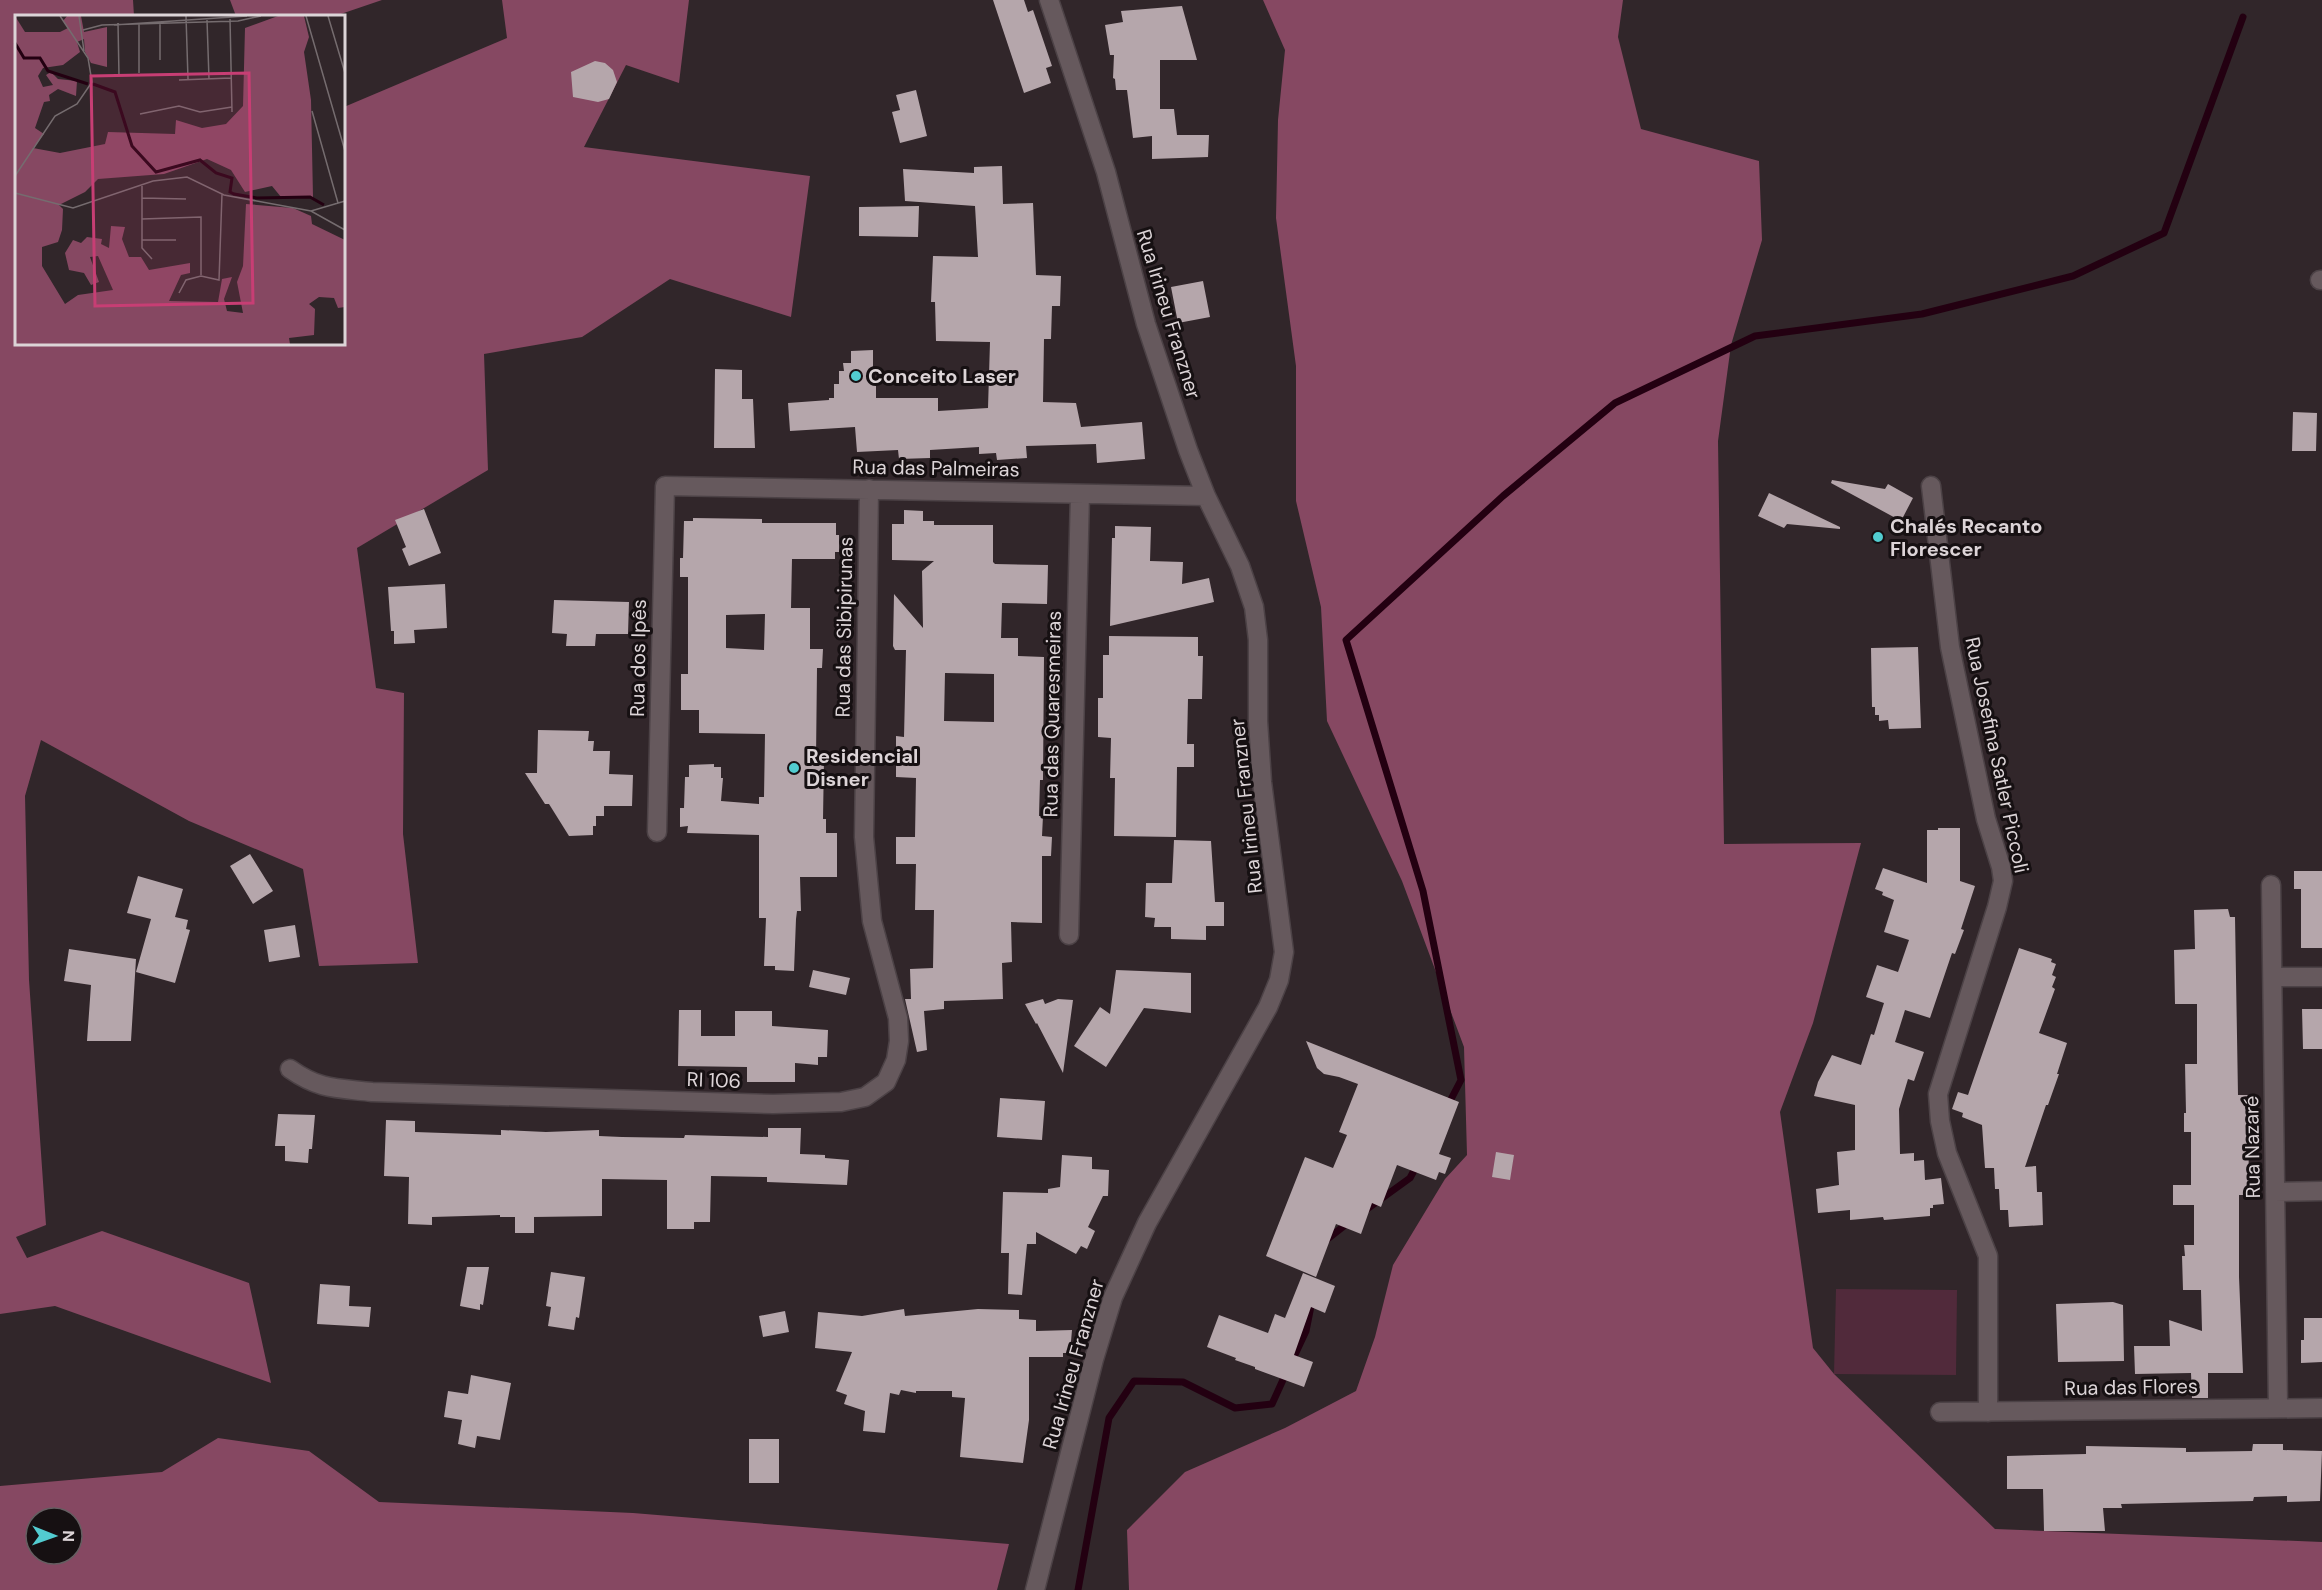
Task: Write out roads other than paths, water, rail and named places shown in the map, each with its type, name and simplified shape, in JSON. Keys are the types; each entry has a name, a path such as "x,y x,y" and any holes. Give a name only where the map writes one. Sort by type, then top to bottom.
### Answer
{"street":[{"name":"Rua Irineu Franzner","path":"1035,1590 1094,1359 1113,1297 1148,1223 1268,1007 1281,970 1284,952 1262,782 1258,721 1258,640 1254,607 1240,566 1206,496 1188,450 1146,324 1106,172 1049,0"},
{"name":"Rua das Palmeiras","path":"665,486 1206,496"},
{"name":"Rua dos Ipês","path":"657,832 665,486"},
{"name":"Rua Josefina Satler Piccoli","path":"1931,486 1950,646 1986,819 2002,881 1997,908 1938,1094 1940,1121 1947,1153 1988,1256 1988,1412"},
{"name":"Rua das Sibipirunas","path":"864,837 869,489"},
{"name":"Rua das Quaresmeiras","path":"1069,935 1080,495"},
{"name":"RI 106","path":"290,1069 309,1082 328,1088 383,1093 773,1104 841,1102 865,1097 886,1082 896,1060 899,1041 898,1018 872,921 864,837"},
{"name":"Rua Nazaré","path":"2271,885 2278,1408"},
{"path":"2273,977 2322,977"},
{"path":"2275,1192 2322,1191"},
{"name":"Rua das Flores","path":"1940,1412 2322,1408"}],"waterway":[{"path":"1447,1107 1461,1080 1423,891 1346,640 1503,496 1615,403 1755,336 1922,314 2073,276 2164,233 2243,17"},
{"path":"1363,1212 1410,1178 1417,1165"},
{"path":"1325,1241 1349,1222"},
{"path":"1292,1361 1306,1331 1312,1301"},
{"path":"1078,1590 1109,1418 1134,1381 1183,1382 1235,1408 1272,1404 1287,1371"}],"place":[{"name":"Conceito Laser","path":"856,376"},
{"name":"Chalés Recanto Florescer","path":"1878,537"},
{"name":"Residencial Disner","path":"794,768"}]}
